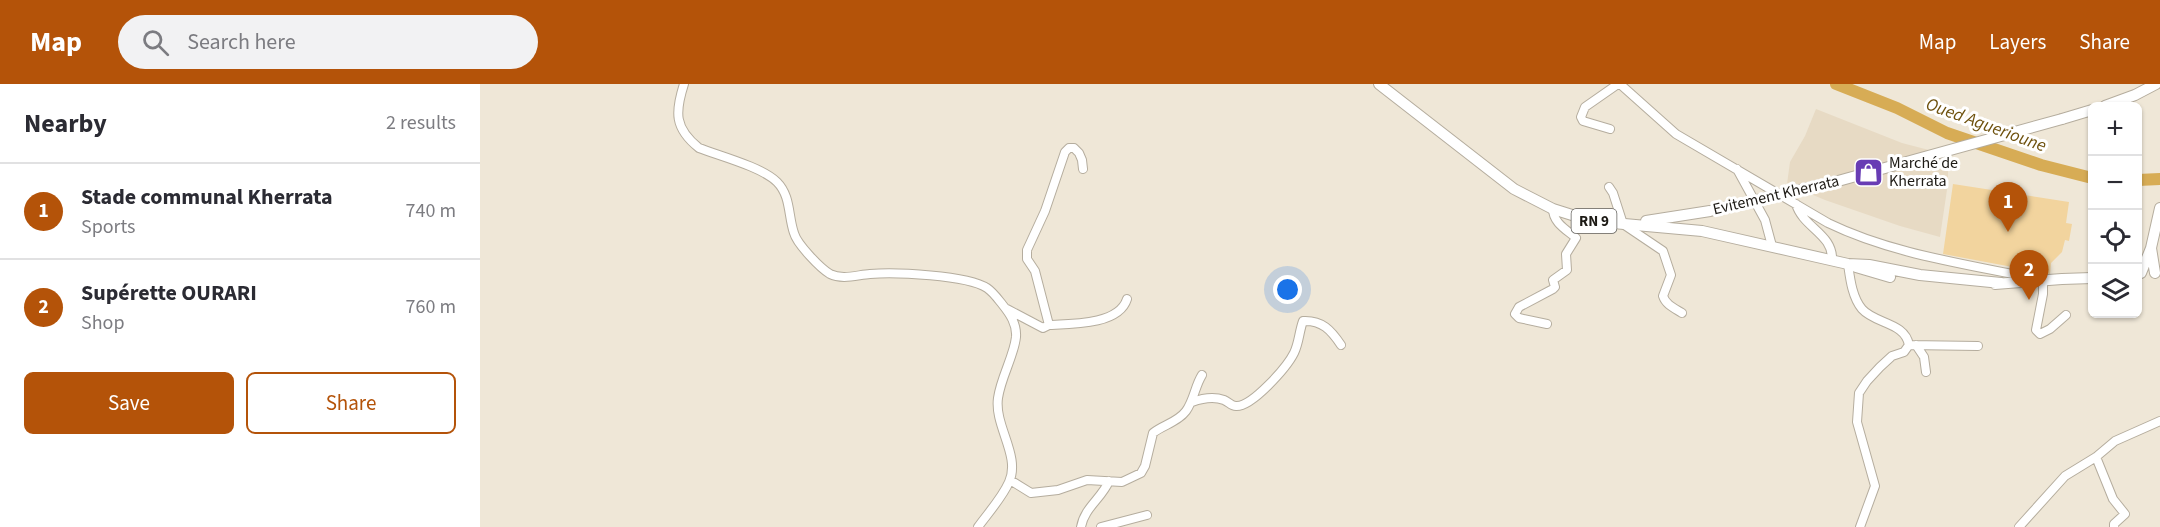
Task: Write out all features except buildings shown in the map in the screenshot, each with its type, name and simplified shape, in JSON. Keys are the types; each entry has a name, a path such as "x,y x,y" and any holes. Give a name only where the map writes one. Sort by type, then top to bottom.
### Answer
{"main road":[{"name":"RN 9","path":"1379,84 1514,189 1554,209 1592,221 1702,231 1832,261 1869,265 1920,275 2001,283 2088,278"},
{"path":"2116,102 2156,84"},
{"name":"Evitement Kherrata","path":"1627,223 1710,211 1838,181 2088,111"},
{"path":"2142,273 2158,273 2155,229 2160,208"},
{"path":"2142,269 2155,251"}],"street":[{"path":"684,84 678,105 678,117 681,129 689,140 699,148 767,174 779,183 786,194 795,236 819,265 829,273 838,277 871,274 911,275 974,282 986,288 1004,307 1015,325 1016,338 1001,382 998,403 1000,423 1012,466 1010,480 978,527"},
{"path":"1610,129 1583,121 1581,117 1585,107 1619,84 1676,134 1854,236 1886,246 2027,276 2040,281 2043,294 2036,330 2040,334 2050,329 2066,315"},
{"path":"1049,325 1035,271 1027,259 1027,250 1048,202 1065,152 1069,148 1074,148 1079,153 1083,169"},
{"path":"1737,169 1765,220 1772,246"},
{"path":"1610,187 1627,223 1662,251 1671,275 1663,296 1682,313"},
{"path":"1796,204 1801,218 1818,232 1828,245 1832,261"},
{"path":"1547,324 1519,318 1515,314 1520,306 1553,289 1554,280 1567,270 1566,254 1576,238 1556,220 1553,216 1554,209"},
{"path":"1848,264 1856,297 1863,310 1902,331 1924,357 1926,372"},
{"path":"1004,307 1042,328 1047,328 1049,325 1089,323 1119,312 1125,307 1127,299"},
{"path":"1192,402 1214,398 1226,401 1233,406 1241,406 1250,401 1286,368 1298,346 1303,321 1322,324 1332,332 1341,345"},
{"path":"1860,527 1875,486 1857,422 1859,393 1867,381 1892,356 1904,352 1913,345 1978,346"},
{"path":"1010,480 1031,493 1058,490 1087,480 1122,482 1140,473 1145,466 1153,433 1185,413 1192,402 1197,383 1202,375"},
{"path":"2019,527 2065,476 2096,457 2115,441 2160,422"},
{"path":"2096,457 2113,499 2125,514 2114,524 2114,527"},
{"path":"1081,527 1088,508 1106,489 1109,481"},
{"path":"1101,527 1147,515"}],"shaded area":[{"name":"Marché de Kherrata","path":"1816,109 1902,143 1948,155 1948,183 1940,237 1900,226 1787,184 1790,162 1805,136"},
{"path":"1953,184 2069,202 2066,223 2072,224 2069,241 2065,240 2062,252 2051,263 2050,274 1943,254"}],"waterway":[{"name":"Oued Aguerioune","path":"1836,84 1897,108 1947,133 2041,165 2088,177"},
{"name":"Oued Aguerioune","path":"2142,180 2160,179"}],"place":[{"name":"Marché de Kherrata","path":"1868,172"},
{"name":"Stade communal Kherrata","path":"2008,232"},
{"name":"Supérette OURARI","path":"2029,300"}]}
